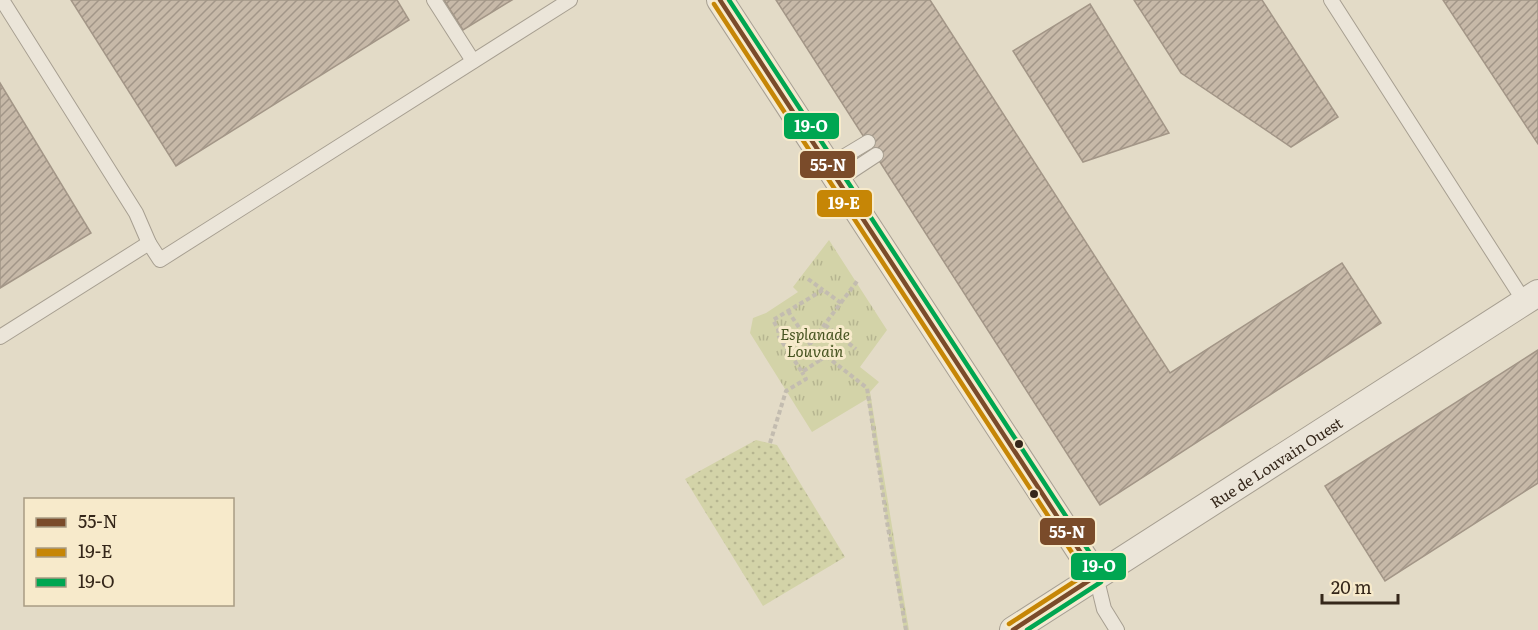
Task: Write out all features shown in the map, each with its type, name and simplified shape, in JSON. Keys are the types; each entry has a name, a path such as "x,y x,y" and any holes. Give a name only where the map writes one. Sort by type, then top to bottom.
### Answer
{"street":[{"path":"720,0 1096,576"},
{"name":"Rue de Louvain Ouest","path":"1013,630 1531,297"}],"lane":[{"path":"2,0 136,213 149,243 160,260 570,0"},
{"path":"434,0 473,61"},
{"path":"1331,0 1531,297"},
{"path":"833,173 868,142"},
{"path":"833,173 876,155"},
{"path":"0,337 149,243"},
{"path":"1096,576 1104,609 1117,630"}],"path":[{"path":"808,279 841,303"},
{"path":"810,344 858,280"},
{"path":"770,443 786,391 806,379 779,337 778,329 772,320 823,290"},
{"path":"788,311 820,360"},
{"path":"825,325 856,348"},
{"path":"802,372 826,356 867,388 906,630"}],"green space":[{"name":"Esplanade Louvain","path":"829,240 887,330 860,367 879,382 870,392 909,630 904,630 867,399 812,432 750,333 753,318 766,313 798,292 793,287"},
{"path":"756,440 777,445 845,557 763,606 685,479"}],"building":[{"path":"71,0 397,0 409,20 176,166"},
{"path":"444,0 512,0 463,30"},
{"path":"776,0 930,0 1170,373 1342,263 1381,323 1100,505"},
{"path":"1134,0 1262,0 1338,117 1291,147 1181,73"},
{"path":"1443,0 1538,0 1538,144"},
{"path":"1090,4 1169,133 1083,162 1013,51"},
{"path":"0,83 91,233 0,288"},
{"path":"1538,350 1538,483 1385,581 1325,486"}],"transit line":[{"name":"55-N","path":"720,0 1096,576 1013,630"},
{"name":"19-O","path":"729,0 1103,573 1101,582 1027,630"},
{"name":"19-E","path":"714,4 1086,574 1009,624"}]}
